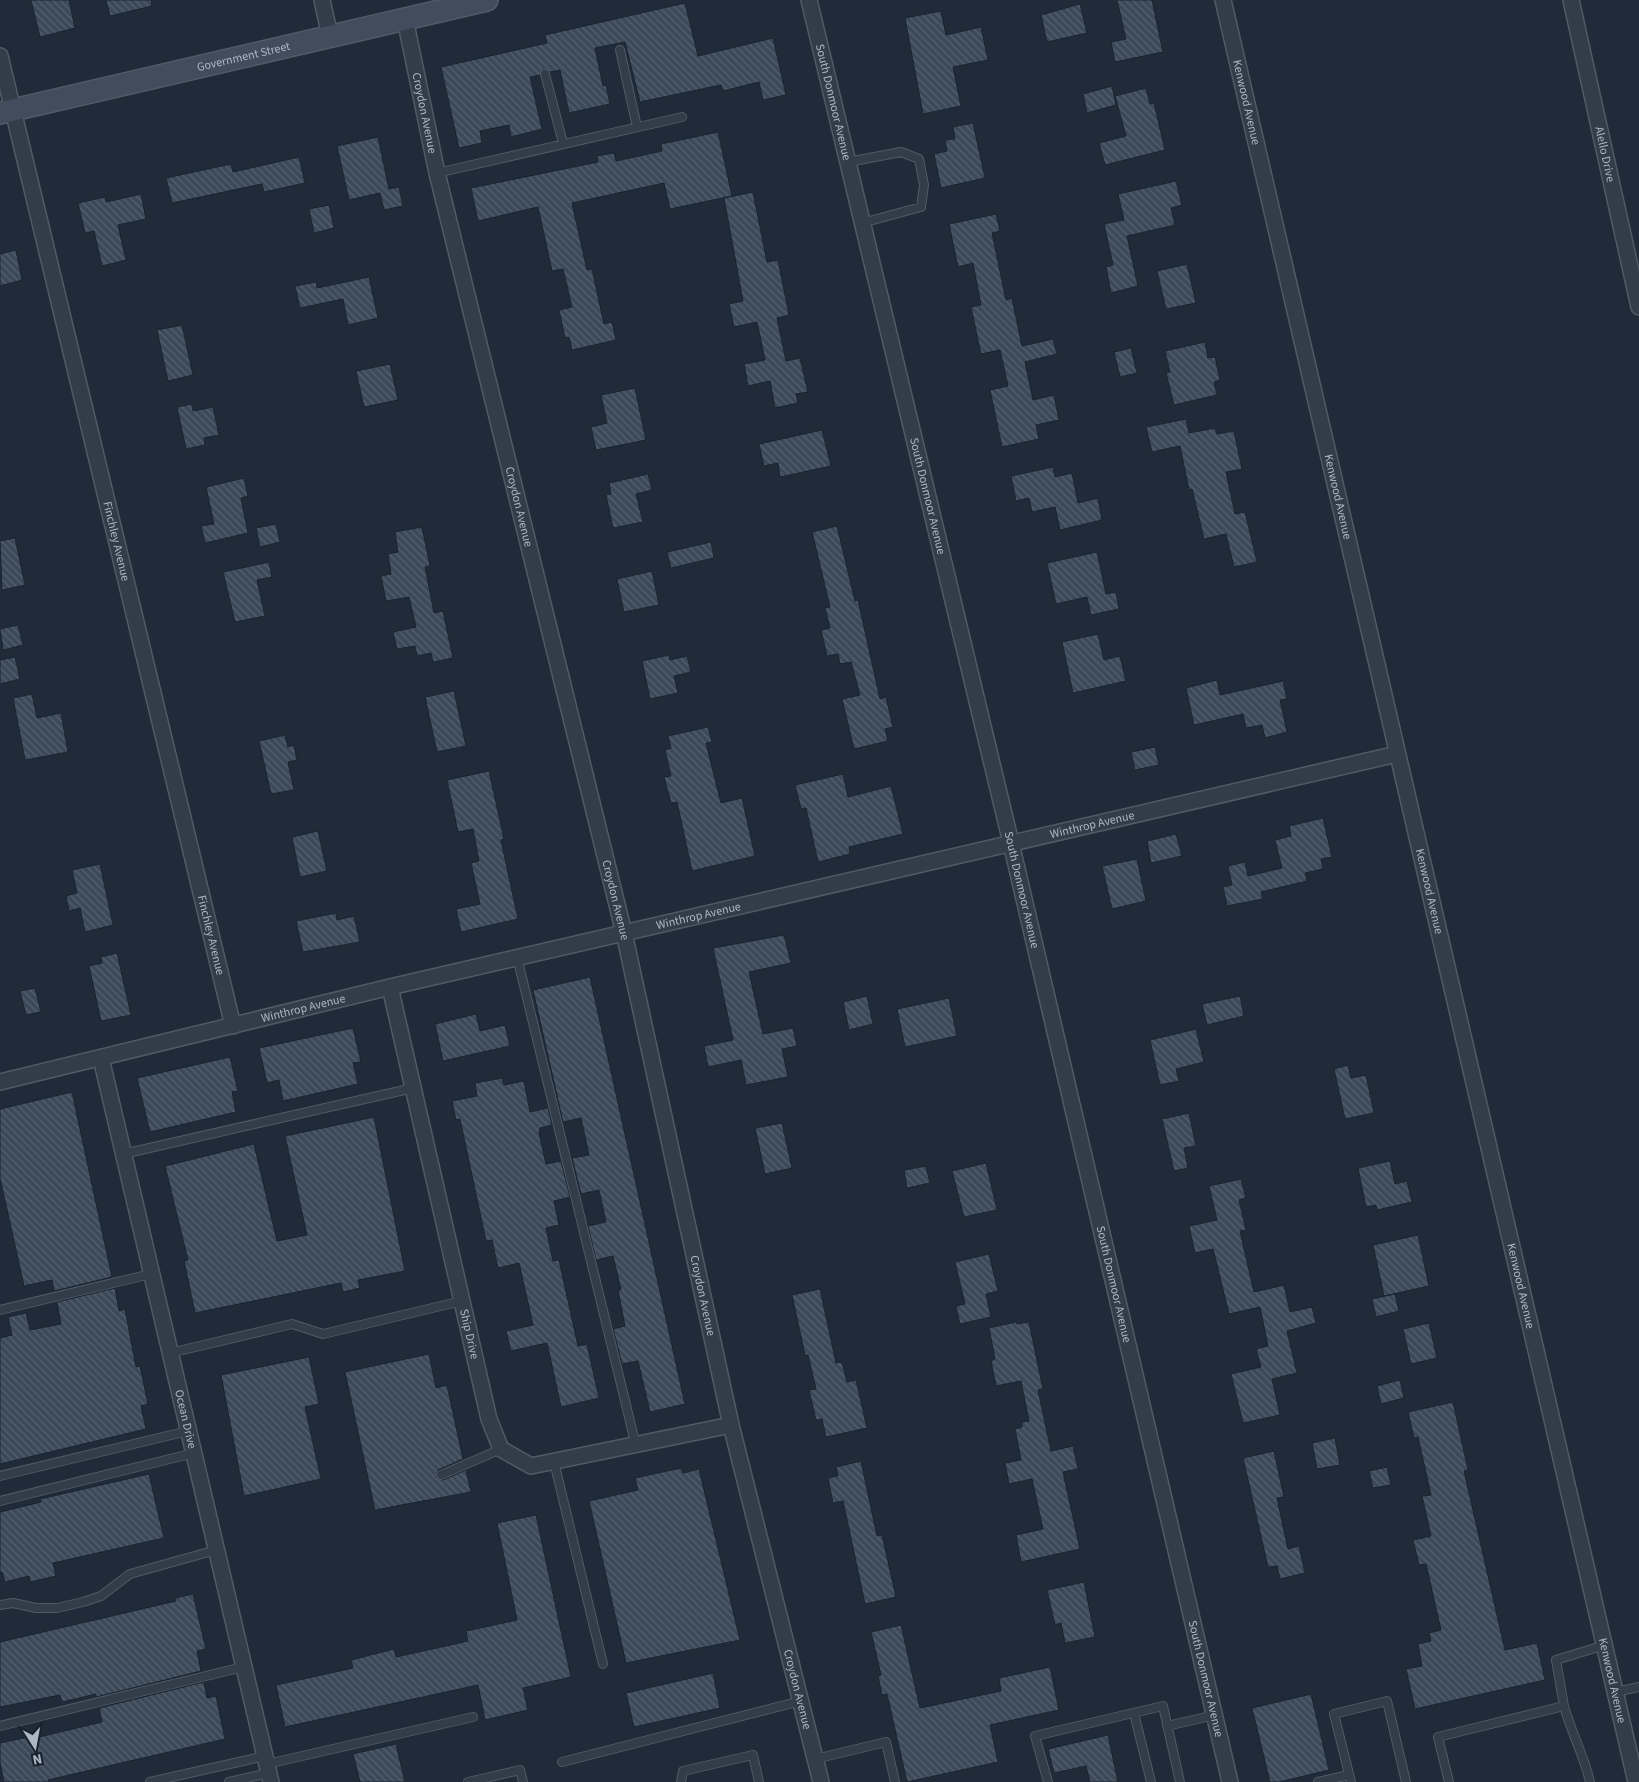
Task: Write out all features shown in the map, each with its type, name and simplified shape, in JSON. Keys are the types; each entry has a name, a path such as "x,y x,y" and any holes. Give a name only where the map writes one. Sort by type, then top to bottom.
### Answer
{"main road":[{"name":"Government Street","path":"6,111 488,0"}],"street":[{"path":"322,0 330,36"},
{"name":"South Donmoor Avenue","path":"809,0 1011,843 1230,1782"},
{"name":"Kenwood Avenue","path":"1223,0 1636,1782"},
{"name":"Alello Drive","path":"1572,0 1639,307"},
{"name":"Croydon Avenue","path":"405,19 437,173 624,932 731,1425 821,1782"},
{"name":"Finchley Avenue","path":"0,56 6,111 41,220 233,1026"},
{"name":"Winthrop Avenue","path":"0,1082 517,957 1397,754"},
{"name":"Ship Drive","path":"390,987 489,1419 501,1449"},
{"name":"Ocean Drive","path":"101,1058 268,1769"},
{"path":"501,1449 531,1466 731,1425"}],"lane":[{"path":"620,50 637,127"},
{"path":"545,74 563,143"},
{"path":"437,173 682,117"},
{"path":"848,162 900,152 919,159 924,185 921,206 862,222"},
{"path":"517,957 636,1446"},
{"path":"123,1154 413,1088"},
{"path":"0,1310 152,1274"},
{"path":"170,1353 292,1324 323,1334 462,1301"},
{"path":"0,1476 188,1431"},
{"path":"441,1475 501,1449"},
{"path":"0,1501 194,1453"},
{"path":"554,1462 603,1664"},
{"path":"0,1605 13,1603 36,1608 50,1608 83,1602 101,1596 130,1574 216,1550"},
{"path":"1590,1782 1585,1762 1571,1732 1564,1706 1556,1660 1605,1645"},
{"path":"0,1726 244,1666"},
{"path":"1616,1692 1639,1687"},
{"path":"562,1762 801,1701"},
{"path":"1318,1782 1350,1778 1334,1714 1387,1701 1406,1782"},
{"path":"1048,1782 1035,1736 1162,1706 1180,1782"},
{"path":"1449,1782 1438,1737 1564,1706"},
{"path":"1134,1713 1151,1782"},
{"path":"1167,1726 1215,1715"},
{"path":"229,1782 268,1769 473,1717"},
{"path":"816,1759 886,1742 895,1782"},
{"path":"682,1782 683,1771 753,1755 759,1782"},
{"path":"150,1782 268,1769"},
{"path":"468,1782 520,1770 523,1782"}],"building":[{"path":"31,0 69,0 75,28 40,37"},
{"path":"106,0 151,0 152,6 110,16"},
{"path":"1117,0 1152,0 1163,52 1115,62 1111,42 1126,39"},
{"path":"685,3 698,56 773,38 786,95 763,100 759,82 723,91 721,85 640,102 625,42 595,48 603,86 606,85 610,104 569,113 560,70 550,72 543,69 540,75 530,77 542,129 511,137 509,125 480,131 482,143 459,148 441,67 547,43 545,35"},
{"path":"1080,4 1087,33 1047,42 1041,15"},
{"path":"941,11 946,35 981,27 988,60 953,67 961,106 923,114 905,18"},
{"path":"1112,86 1116,105 1087,113 1083,94"},
{"path":"1146,88 1150,104 1154,103 1165,150 1105,165 1099,143 1126,136 1115,96"},
{"path":"973,123 985,178 941,188 934,154 947,151 945,140 955,139 953,127"},
{"path":"718,132 732,196 670,209 664,183 572,203 587,270 592,269 604,324 612,322 616,340 572,350 569,337 565,338 559,310 572,307 563,269 552,271 538,207 478,221 471,188 598,162 597,156 614,153 616,161 662,151 661,144"},
{"path":"378,137 389,189 399,187 403,206 384,210 380,193 349,200 337,146"},
{"path":"299,157 305,183 264,192 262,184 172,203 166,178 231,164 233,172"},
{"path":"1176,181 1182,205 1171,208 1175,225 1127,236 1138,286 1111,293 1106,267 1113,265 1104,224 1124,220 1118,194"},
{"path":"753,192 767,262 778,260 789,315 777,318 786,361 800,358 808,392 796,394 798,403 775,408 770,381 748,386 744,364 765,360 757,322 734,327 729,304 743,301 724,198"},
{"path":"141,194 146,219 118,225 126,260 102,266 94,231 85,233 78,203 105,197 106,202"},
{"path":"329,205 334,228 314,233 309,209"},
{"path":"996,214 1000,231 992,233 1006,300 1012,298 1022,346 1053,339 1057,354 1025,362 1033,400 1054,395 1059,420 1036,425 1039,439 1002,447 990,390 1008,386 1000,350 981,354 971,307 981,305 973,263 958,267 949,224"},
{"path":"16,250 22,280 0,286 0,254"},
{"path":"1187,264 1196,303 1166,309 1157,271"},
{"path":"369,277 378,318 348,325 343,299 300,308 295,286 316,282 317,288"},
{"path":"182,325 193,375 168,381 157,330"},
{"path":"1205,342 1208,358 1215,357 1220,380 1214,382 1217,395 1174,405 1166,373 1170,372 1165,351"},
{"path":"1131,348 1137,373 1120,377 1114,352"},
{"path":"390,364 398,400 364,407 356,371"},
{"path":"635,388 646,440 596,450 591,427 607,423 601,395"},
{"path":"192,404 193,411 213,407 219,435 204,438 205,445 186,449 177,407"},
{"path":"1186,419 1189,433 1215,428 1217,434 1234,431 1242,469 1226,472 1235,514 1245,512 1257,562 1234,567 1226,534 1204,539 1192,489 1189,490 1180,446 1152,452 1146,427"},
{"path":"822,430 831,466 780,477 778,463 764,466 759,444"},
{"path":"1053,467 1055,477 1072,473 1078,503 1098,498 1102,520 1060,530 1055,507 1032,512 1029,498 1016,501 1011,476"},
{"path":"648,474 652,490 636,494 643,522 613,528 606,495 611,494 609,483"},
{"path":"244,478 248,496 241,498 248,533 205,543 201,526 214,524 206,487"},
{"path":"276,524 280,542 260,547 256,528"},
{"path":"837,526 855,601 858,600 880,699 886,697 893,727 885,729 888,741 854,749 842,699 860,695 851,662 840,664 838,654 827,656 821,630 830,628 825,608 830,607 812,532"},
{"path":"422,527 430,566 425,567 434,613 443,611 453,658 433,662 431,653 417,656 415,646 397,649 393,632 416,627 409,597 386,601 381,576 391,574 388,554 398,552 395,532"},
{"path":"15,538 25,585 2,590 0,541"},
{"path":"711,542 714,558 671,568 667,552"},
{"path":"1097,552 1106,594 1116,592 1119,609 1091,615 1087,597 1056,604 1047,563"},
{"path":"269,562 272,577 257,580 265,616 235,622 223,572"},
{"path":"652,571 659,605 624,612 617,579"},
{"path":"18,625 23,645 3,650 0,629"},
{"path":"1098,634 1104,660 1120,656 1126,681 1073,693 1062,642"},
{"path":"669,655 670,660 687,656 691,672 674,676 678,693 650,699 642,661"},
{"path":"15,657 20,679 0,684 0,660"},
{"path":"1217,680 1220,695 1283,681 1287,699 1280,700 1287,732 1265,738 1262,725 1246,728 1243,714 1194,725 1186,688"},
{"path":"454,691 466,746 437,752 425,697"},
{"path":"32,694 37,718 61,713 68,752 25,760 13,698"},
{"path":"708,727 712,742 706,743 721,803 742,798 755,856 692,871 677,802 671,803 664,777 671,776 665,750 671,748 668,736"},
{"path":"285,735 288,747 294,745 297,760 288,762 294,790 271,794 259,741"},
{"path":"1155,747 1159,765 1135,770 1131,752"},
{"path":"489,771 504,839 501,840 518,919 461,932 456,909 480,904 471,863 479,861 473,829 458,832 447,780"},
{"path":"843,774 848,797 891,786 903,834 849,847 850,854 818,862 806,808 801,809 795,785"},
{"path":"1323,818 1332,857 1321,859 1323,869 1305,873 1307,881 1261,892 1263,899 1227,906 1223,887 1232,885 1228,866 1245,862 1248,876 1282,868 1275,840 1291,836 1289,826"},
{"path":"318,831 327,871 300,877 292,837"},
{"path":"1176,834 1182,856 1151,863 1147,841"},
{"path":"1137,859 1146,901 1112,909 1102,866"},
{"path":"100,864 113,925 85,932 80,908 69,911 66,896 77,893 72,870"},
{"path":"336,913 337,920 354,916 360,942 303,952 296,921"},
{"path":"784,935 791,963 749,972 763,1034 793,1028 797,1046 782,1049 788,1077 746,1085 741,1060 708,1067 704,1046 733,1040 713,948"},
{"path":"117,953 131,1015 101,1021 89,966 102,963 101,957"},
{"path":"590,977 685,1404 650,1412 638,1361 622,1364 613,1329 625,1326 618,1290 621,1290 613,1256 596,1260 588,1226 606,1222 599,1190 581,1194 572,1158 589,1155 581,1118 563,1122 533,990"},
{"path":"35,988 41,1012 26,1015 20,991"},
{"path":"867,996 873,1024 849,1030 843,1002"},
{"path":"1240,996 1244,1016 1207,1025 1202,1004"},
{"path":"949,998 957,1036 905,1047 897,1009"},
{"path":"476,1014 480,1031 505,1025 510,1046 443,1061 435,1024"},
{"path":"353,1028 361,1062 353,1063 358,1084 283,1101 279,1080 267,1083 259,1048"},
{"path":"1196,1029 1204,1062 1176,1069 1179,1081 1160,1085 1150,1040"},
{"path":"230,1057 238,1091 232,1092 236,1112 150,1132 137,1078"},
{"path":"1348,1065 1351,1078 1366,1075 1374,1113 1345,1119 1334,1069"},
{"path":"502,1078 504,1085 524,1081 530,1112 548,1108 552,1125 540,1128 539,1133 546,1164 561,1161 570,1197 554,1201 559,1225 546,1228 553,1261 559,1260 578,1346 587,1344 599,1398 561,1407 547,1343 511,1351 506,1331 533,1325 519,1263 498,1268 492,1240 486,1241 460,1119 456,1120 452,1101 477,1096 475,1083"},
{"path":"72,1092 112,1277 54,1291 52,1280 24,1286 0,1178 0,1109"},
{"path":"1189,1113 1196,1146 1184,1148 1188,1168 1174,1171 1162,1119"},
{"path":"374,1117 405,1271 358,1280 360,1288 343,1292 341,1283 195,1313 184,1261 188,1260 165,1166 254,1144 277,1241 307,1235 285,1136"},
{"path":"782,1123 792,1168 765,1174 755,1128"},
{"path":"1390,1161 1395,1184 1407,1181 1412,1202 1377,1210 1376,1205 1366,1207 1358,1168"},
{"path":"986,1163 997,1210 964,1217 952,1171"},
{"path":"926,1166 930,1183 907,1188 904,1170"},
{"path":"1241,1179 1246,1198 1239,1200 1246,1230 1240,1231 1254,1292 1284,1285 1290,1312 1312,1307 1316,1323 1287,1331 1297,1373 1272,1379 1280,1415 1243,1423 1231,1374 1261,1367 1256,1349 1268,1346 1260,1307 1229,1314 1213,1249 1195,1253 1189,1226 1217,1220 1209,1186"},
{"path":"1418,1235 1429,1286 1384,1296 1373,1245"},
{"path":"989,1254 998,1291 986,1294 991,1317 960,1324 956,1306 965,1304 955,1262"},
{"path":"115,1288 119,1311 125,1309 136,1367 140,1366 148,1404 141,1406 146,1429 0,1464 0,1338 12,1335 8,1317 26,1313 30,1330 61,1324 57,1302"},
{"path":"820,1289 836,1363 842,1362 847,1382 856,1380 867,1428 826,1437 822,1419 816,1420 809,1390 816,1389 808,1355 805,1355 792,1295"},
{"path":"1395,1294 1399,1311 1376,1317 1372,1299"},
{"path":"1016,1322 1017,1324 1029,1322 1043,1389 1038,1390 1051,1451 1073,1446 1078,1469 1063,1472 1080,1549 1021,1562 1016,1535 1043,1529 1032,1479 1009,1484 1005,1463 1021,1460 1015,1429 1022,1427 1022,1422 1029,1421 1021,1381 996,1386 991,1361 995,1359 989,1328"},
{"path":"1429,1323 1437,1358 1411,1364 1403,1329"},
{"path":"429,1354 436,1388 447,1385 463,1459 438,1470 436,1477 443,1480 466,1470 471,1492 375,1510 345,1372"},
{"path":"309,1357 319,1404 305,1407 321,1479 244,1496 221,1375"},
{"path":"1400,1380 1404,1398 1381,1404 1377,1386"},
{"path":"1453,1402 1468,1470 1464,1471 1505,1650 1537,1643 1545,1680 1415,1709 1406,1669 1422,1666 1418,1644 1431,1641 1429,1633 1441,1630 1426,1564 1419,1565 1413,1540 1431,1536 1422,1496 1431,1495 1418,1437 1414,1438 1408,1412"},
{"path":"1335,1438 1340,1465 1317,1469 1312,1443"},
{"path":"1274,1451 1284,1497 1277,1498 1288,1549 1299,1546 1305,1573 1280,1579 1277,1566 1268,1567 1243,1458"},
{"path":"861,1461 877,1536 882,1535 896,1597 865,1604 843,1501 833,1503 828,1478 838,1476 836,1467"},
{"path":"1387,1467 1391,1485 1373,1488 1369,1471"},
{"path":"681,1468 683,1473 699,1469 740,1640 626,1663 589,1501 638,1490 635,1478"},
{"path":"149,1474 164,1538 53,1563 56,1576 30,1582 29,1576 5,1582 2,1572 0,1573 0,1512 41,1502 40,1499"},
{"path":"536,1515 571,1677 523,1688 528,1710 485,1720 478,1685 285,1727 276,1685 353,1668 351,1660 394,1649 396,1657 468,1641 466,1631 517,1620 497,1523"},
{"path":"1084,1582 1095,1637 1065,1643 1061,1623 1055,1625 1047,1590"},
{"path":"193,1594 206,1649 197,1651 201,1671 96,1697 96,1694 62,1702 60,1695 0,1707 0,1642 176,1601 175,1598"},
{"path":"901,1625 920,1708 1001,1691 999,1678 1050,1667 1059,1710 990,1725 998,1762 907,1782 887,1694 882,1695 878,1676 881,1675 871,1632"},
{"path":"713,1673 720,1708 634,1727 626,1693"},
{"path":"204,1682 207,1698 216,1696 225,1739 48,1780 49,1782 4,1782 0,1762 0,1743 38,1735 39,1737 102,1722 99,1708"},
{"path":"1311,1694 1329,1770 1279,1782 1270,1782 1252,1708"},
{"path":"1108,1735 1118,1782 1090,1782 1086,1766 1054,1773 1048,1749"},
{"path":"396,1744 405,1782 360,1782 353,1754"}]}
